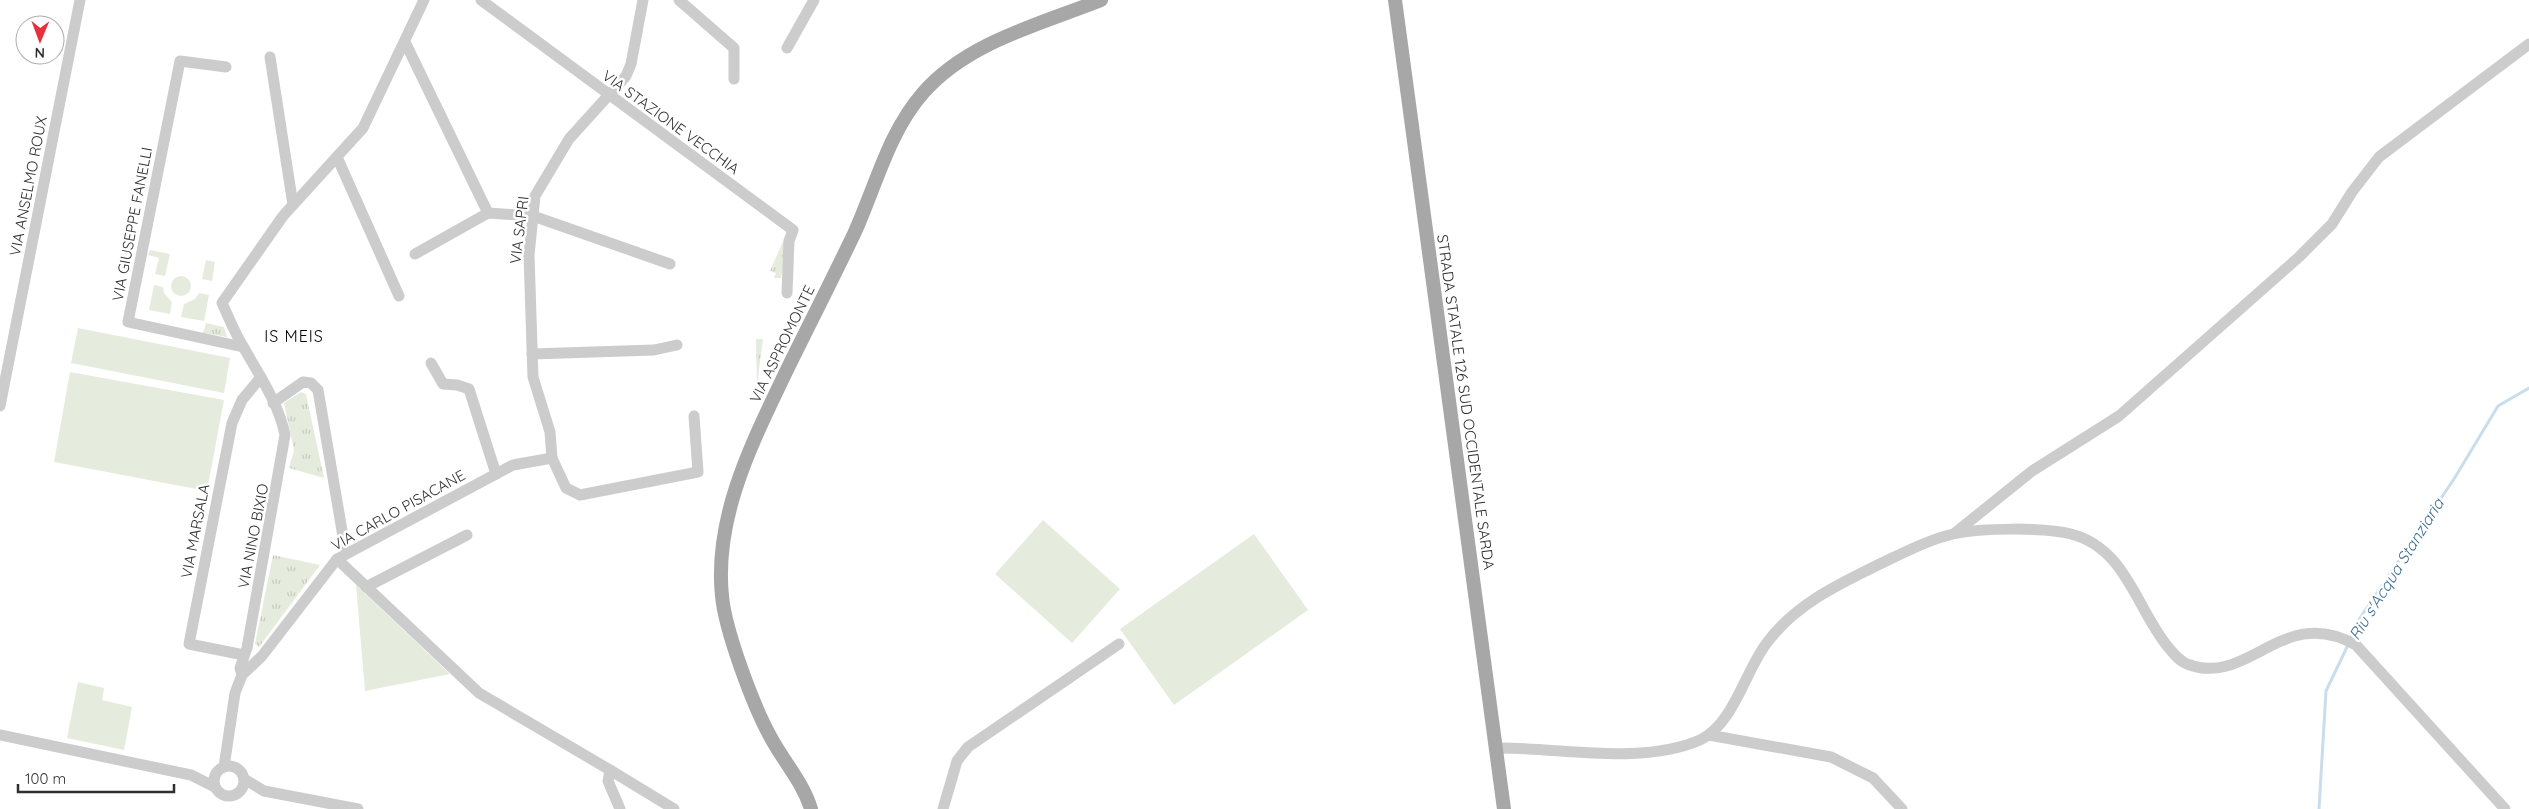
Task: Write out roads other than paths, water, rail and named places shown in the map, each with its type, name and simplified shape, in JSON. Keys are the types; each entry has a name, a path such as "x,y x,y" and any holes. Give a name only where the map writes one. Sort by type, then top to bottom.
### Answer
{"main road":[{"name":"VIA ASPROMONTE","path":"811,809 807,796 768,734 725,618 721,549 735,489 749,449 855,232 901,122 924,92 956,63 988,45 1101,0"},
{"name":"STRADA STATALE 126 SUD OCCIDENTALE SARDA","path":"1396,0 1504,809"}],"street":[{"name":"VIA ANSELMO ROUX","path":"0,406 80,0"},
{"path":"293,205 363,128 424,0"},
{"name":"VIA STAZIONE VECCHIA","path":"481,0 793,230 789,241 787,293"},
{"name":"VIA SAPRI","path":"552,458 550,432 533,377 528,255 535,196 569,139 626,76 631,64 642,0"},
{"path":"679,0 734,48 734,79"},
{"path":"787,48 814,0"},
{"path":"405,42 488,213"},
{"path":"1954,534 2032,471 2119,416 2292,264 2326,231 2379,157 2529,44"},
{"path":"270,57 293,205"},
{"name":"VIA GIUSEPPE FANELLI","path":"226,68 180,61 128,322 243,347"},
{"path":"337,157 399,296"},
{"name":"VIA NINO BIXIO","path":"242,675 240,668 246,652 285,448 283,422 222,303 293,205"},
{"path":"415,254 488,213 533,216 670,264"},
{"path":"532,354 654,350 677,345"},
{"path":"431,362 443,384 457,385 470,389 496,474"},
{"name":"VIA MARSALA","path":"246,652 189,644 232,423 242,400 261,377"},
{"path":"273,403 303,382 312,383 318,390 342,556 366,587 479,693 674,809"},
{"path":"552,458 566,488 580,495 698,472 694,416"},
{"name":"VIA CARLO PISACANE","path":"224,769 235,693 242,675 262,656 342,556 513,464 552,458"},
{"path":"1496,748 1533,748 1610,754 1679,746 1709,735 1720,724 1733,705 1765,645 1802,608 1824,591 1919,546 1954,534 2015,530 2070,533 2098,545 2118,565 2162,639 2180,661 2195,667 2211,668 2226,666 2278,641 2310,631 2343,637 2356,644 2504,809"},
{"path":"366,587 468,535"},
{"path":"943,809 957,761 968,747 1119,644"},
{"path":"246,652 262,656"},
{"path":"0,735 194,776 227,797 239,793 264,791 358,809"},
{"path":"1709,735 1831,757 1874,778 1902,809"},
{"path":"194,776 224,769 241,772 244,778 264,791"},
{"path":"214,787 224,769"},
{"path":"610,770 608,781 620,809"},
{"path":"239,793 243,786 244,778"}],"waterway":[{"name":"Riu s'Acqua Stanziaria","path":"2350,639 2360,618 2454,479 2498,406 2529,388"},
{"name":"Riu s'Acqua Stanziaria","path":"2319,809 2326,691 2348,645"}],"district":[{"name":"IS MEIS","path":"294,336"}]}
